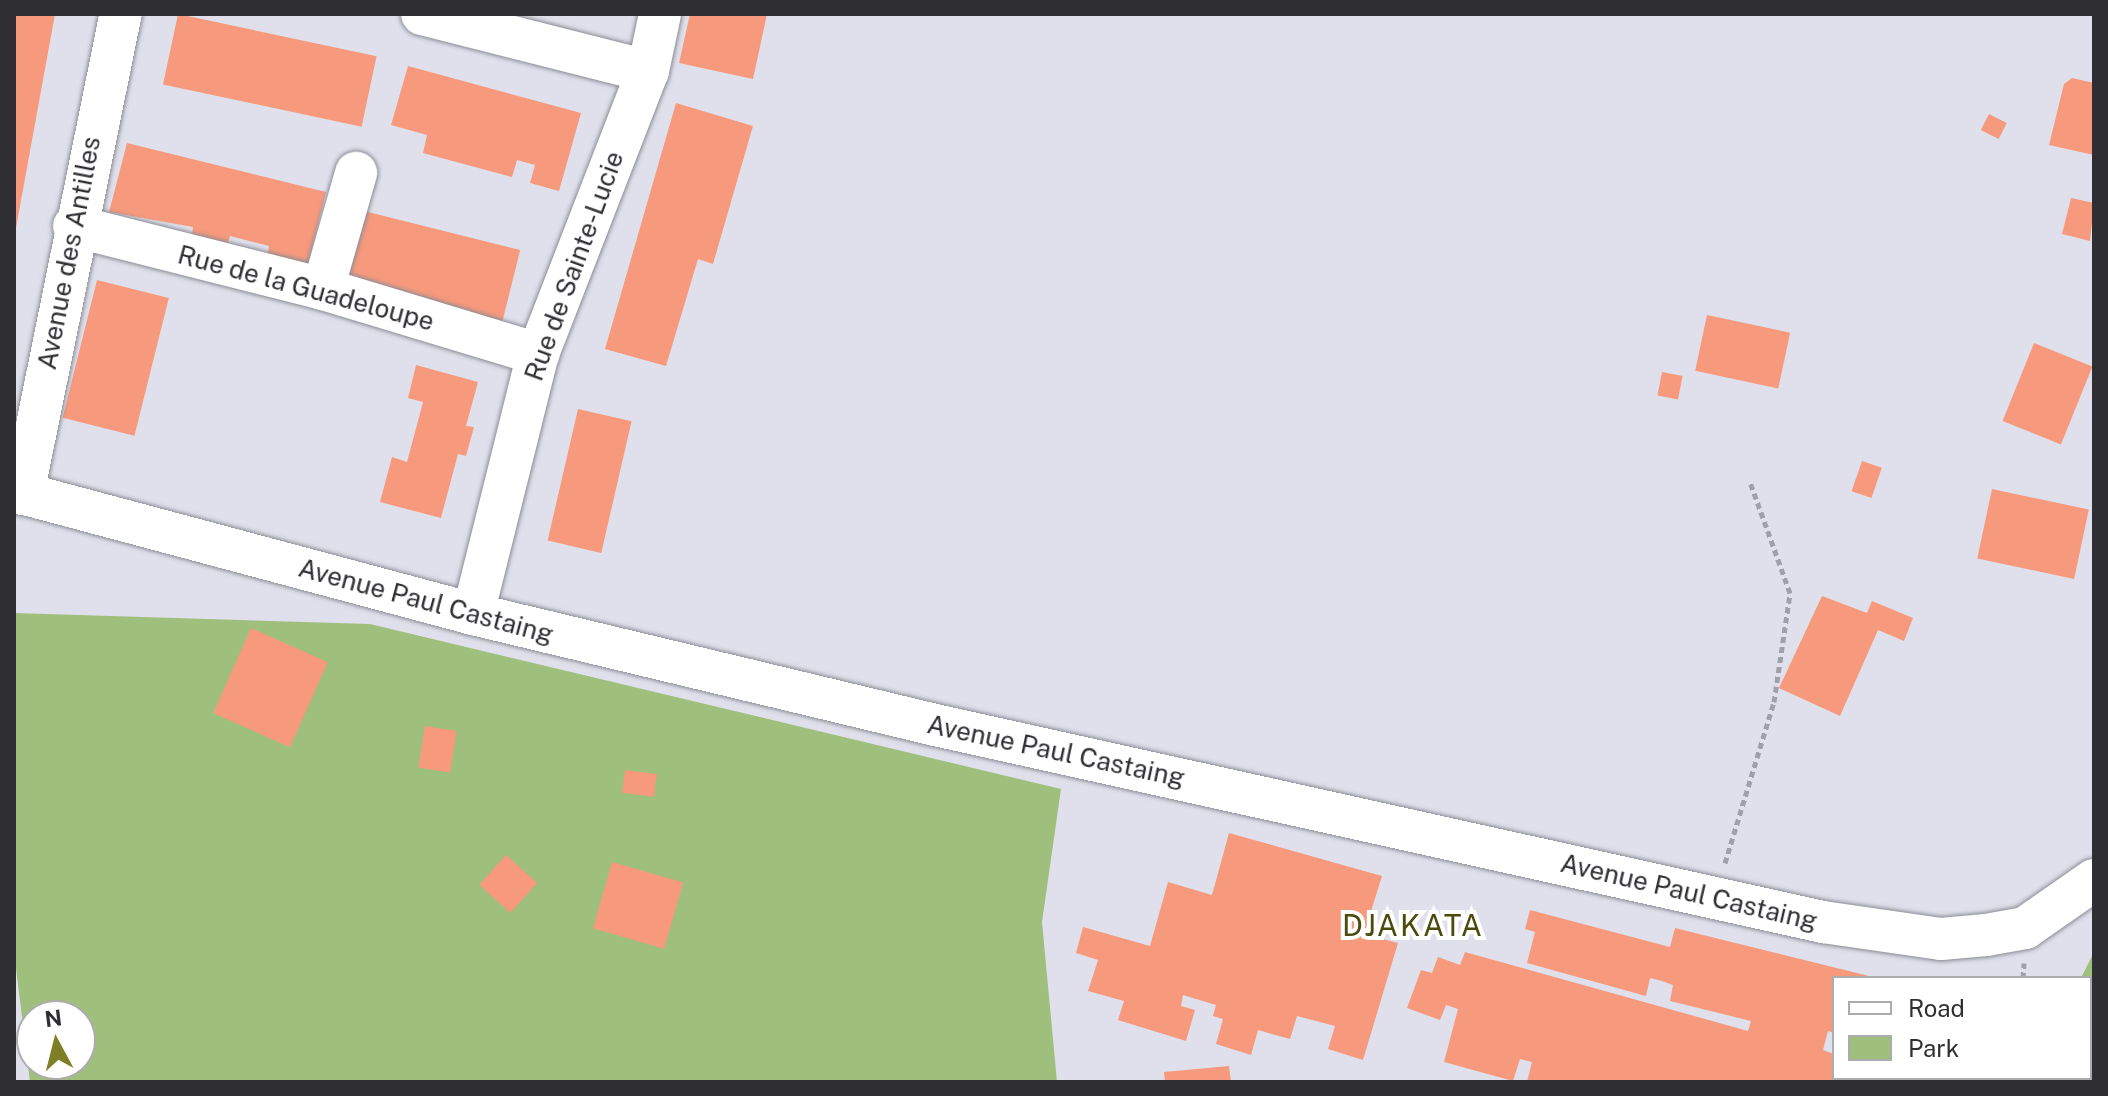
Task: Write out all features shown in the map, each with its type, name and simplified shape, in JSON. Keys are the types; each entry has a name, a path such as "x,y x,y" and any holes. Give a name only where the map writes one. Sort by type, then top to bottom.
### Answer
{"street":[{"name":"Avenue des Antilles","path":"19,492 121,14"},
{"path":"422,14 648,71"},
{"name":"Rue de Sainte-Lucie","path":"473,614 538,354 648,71 660,14"},
{"path":"323,289 356,173"},
{"name":"Rue de la Guadeloupe","path":"74,226 323,289 538,354"},
{"name":"Avenue Paul Castaing","path":"19,492 473,614 1410,833 1716,895 1823,922 1941,939 2025,928 2094,880"}],"path":[{"path":"1716,895 1774,702 1790,593 1750,482"}],"green space":[{"path":"14,613 370,624 1061,789 1042,922 1057,1082 30,1082 96,1080 96,1000 20,1000 14,952"},
{"path":"2094,952 2094,1082 2029,1082 2092,1080 2092,976 2082,976"}],"building":[{"path":"14,14 55,14 16,228 14,228"},
{"path":"178,14 377,56 362,127 163,84"},
{"path":"690,14 767,14 753,79 679,63"},
{"path":"408,66 581,113 559,191 530,183 535,165 517,160 512,177 423,153 427,135 391,125"},
{"path":"2072,78 2094,83 2094,155 2049,145 2064,84"},
{"path":"676,103 753,126 713,264 698,259 666,366 605,349"},
{"path":"1989,114 2007,123 1999,139 1981,130"},
{"path":"127,143 326,192 307,268 267,258 269,246 230,236 228,243 192,234 193,227 109,212"},
{"path":"2071,198 2094,203 2090,241 2062,234"},
{"path":"364,211 520,250 502,325 345,286"},
{"path":"97,280 169,298 134,436 63,418"},
{"path":"1707,315 1790,333 1778,388 1695,371"},
{"path":"2034,343 2092,367 2061,444 2003,421"},
{"path":"416,365 478,382 466,426 474,427 466,456 458,454 441,518 380,502 392,457 407,462 423,402 408,398"},
{"path":"1662,372 1683,376 1678,400 1657,396"},
{"path":"578,409 632,421 601,553 548,541"},
{"path":"1862,461 1882,468 1871,498 1852,491"},
{"path":"1992,489 2089,510 2074,579 1977,558"},
{"path":"1822,596 1867,613 1872,601 1913,618 1904,641 1878,630 1840,716 1779,688"},
{"path":"251,628 328,662 290,747 213,713"},
{"path":"425,726 457,731 450,772 418,767"},
{"path":"625,770 657,774 654,797 622,793"},
{"path":"1229,833 1382,876 1364,934 1398,943 1363,1060 1328,1049 1335,1026 1297,1016 1290,1039 1258,1030 1251,1055 1216,1044 1223,1019 1213,1016 1216,1005 1183,995 1181,1006 1195,1010 1186,1041 1118,1020 1124,1001 1088,991 1098,960 1076,953 1083,927 1150,946 1168,882 1212,895"},
{"path":"506,855 537,883 510,913 479,885"},
{"path":"612,862 683,882 664,949 593,928"},
{"path":"1530,910 1670,947 1675,928 1869,976 1832,976 1832,1032 1828,1031 1823,1050 1832,1053 1832,1080 1901,1082 1527,1082 1532,1062 1520,1059 1513,1081 1444,1062 1458,1009 1446,1005 1440,1020 1407,1008 1421,970 1432,973 1438,957 1460,965 1465,952 1748,1031 1751,1021 1670,1001 1673,985 1662,981 1650,978 1646,996 1527,963 1535,932 1525,929"},
{"path":"1229,1066 1231,1082 1165,1082 1164,1072"}],"district":[{"name":"DJAKATA","path":"1413,925"}]}
